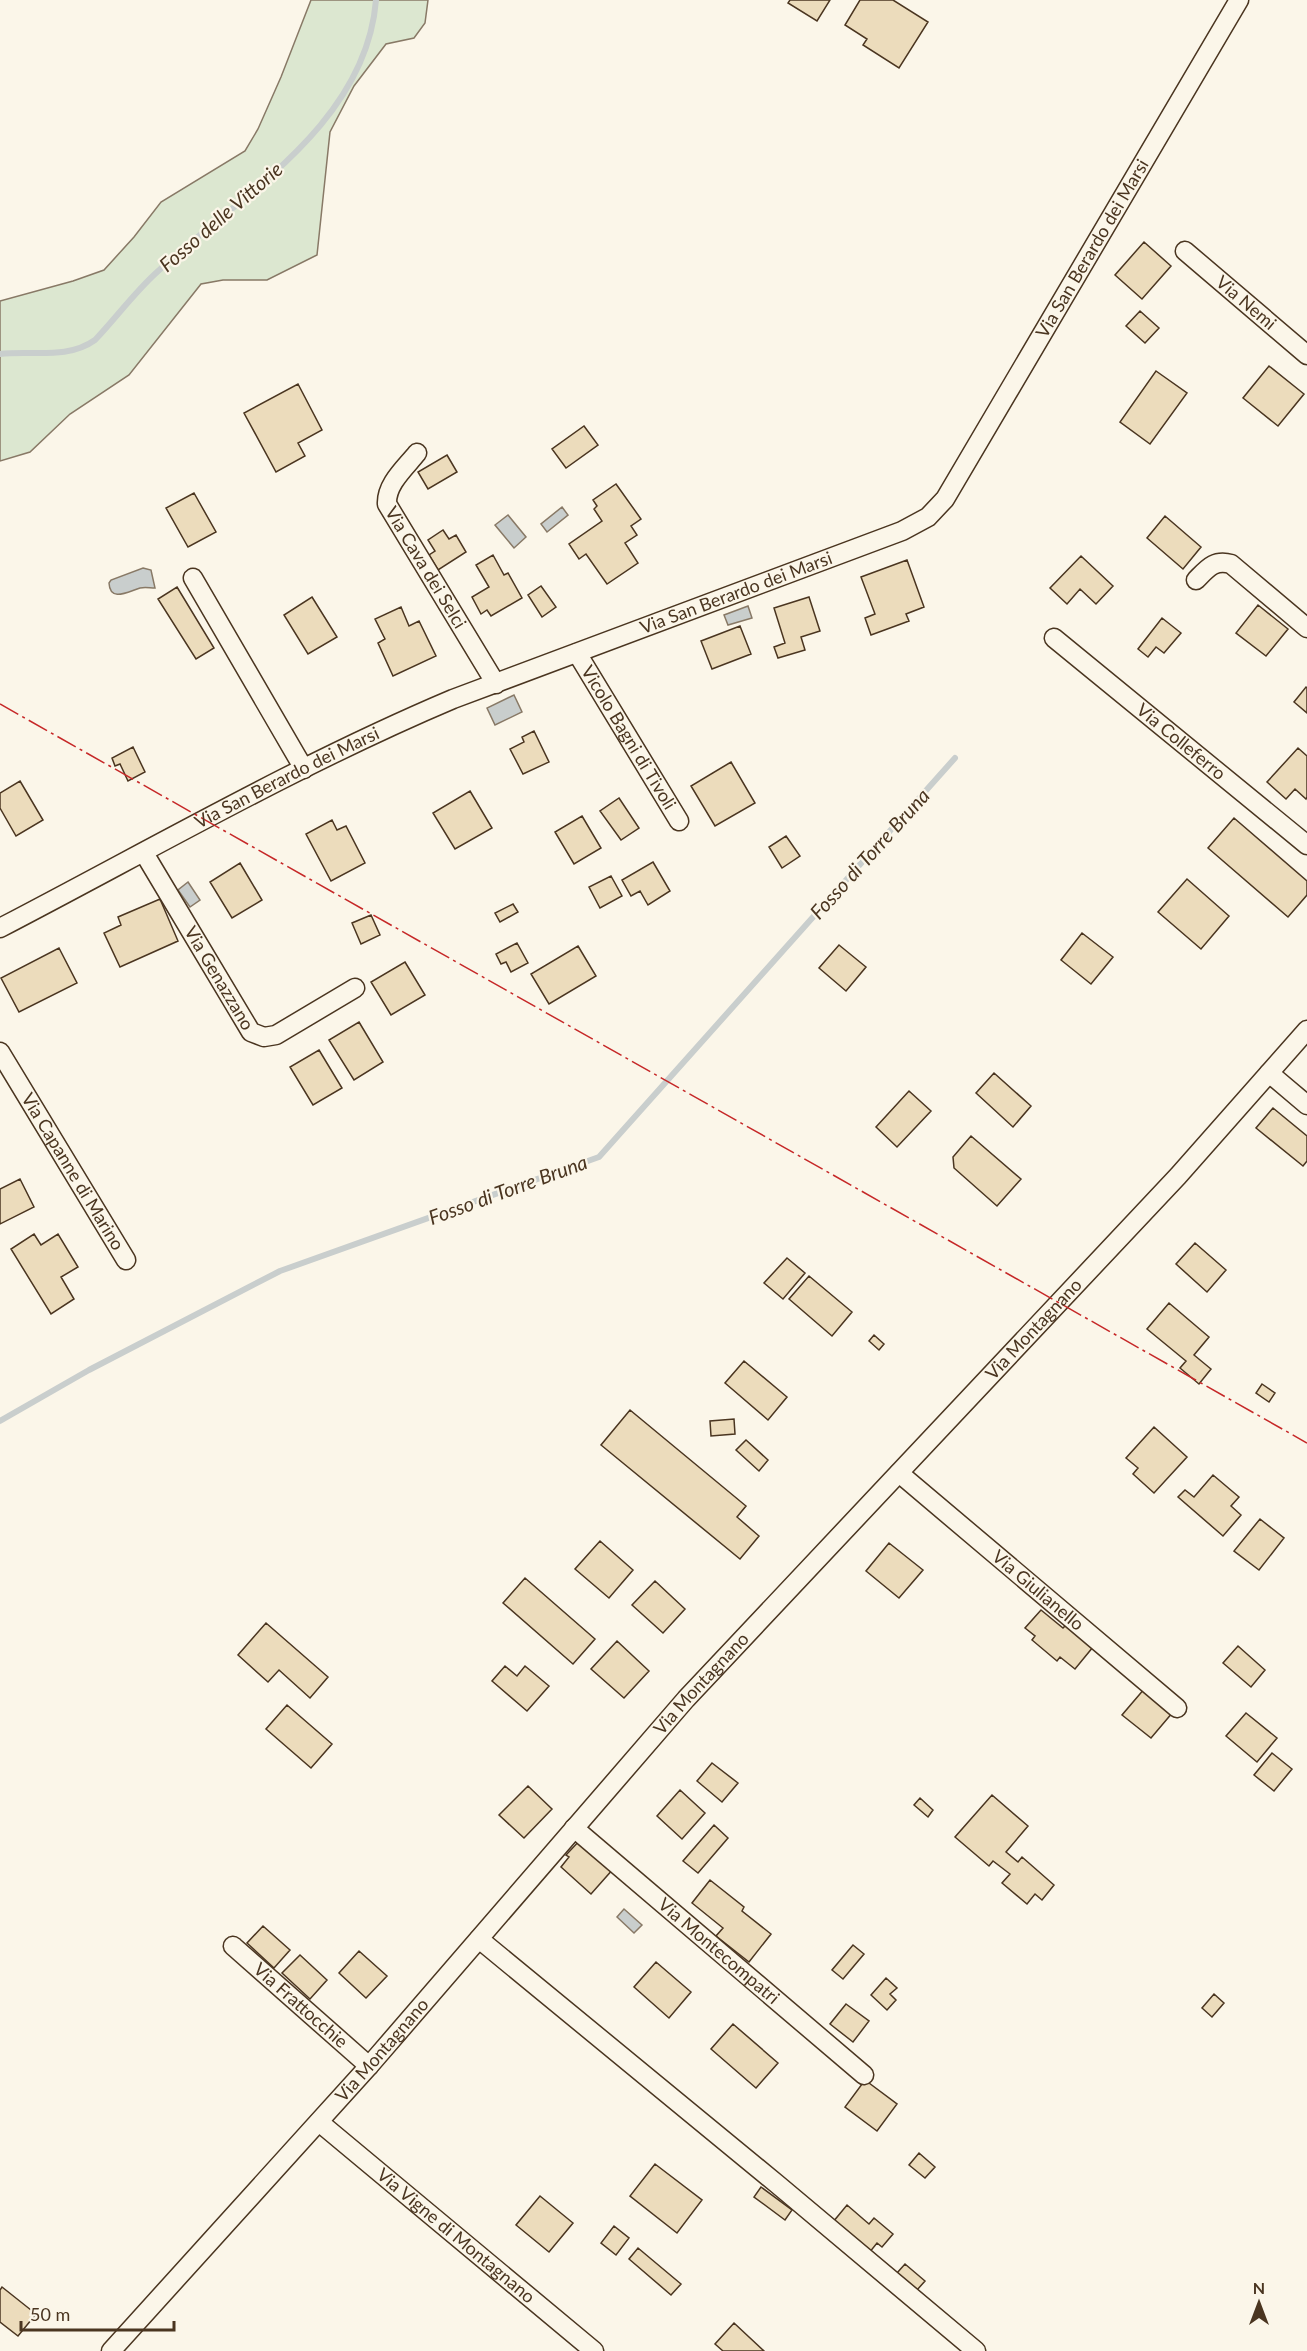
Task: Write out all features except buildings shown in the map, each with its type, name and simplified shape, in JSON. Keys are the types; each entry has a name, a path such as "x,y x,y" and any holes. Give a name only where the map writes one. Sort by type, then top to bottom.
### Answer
{"street":[{"name":"Via San Berardo dei Marsi","path":"0,927 304,769 410,718 919,523 935,511 945,499 1239,0"},
{"name":"Via Nemi","path":"1185,251 1307,355"},
{"name":"Via Cava dei Selci","path":"417,453 393,483 387,494 387,504 496,684"},
{"path":"1196,580 1208,567 1216,563 1231,564 1307,628"},
{"path":"193,578 304,769"},
{"name":"Via Colleferro","path":"1054,638 1307,844"},
{"name":"Vicolo Bagni di Tivoli","path":"577,653 679,821"},
{"name":"Via Genazzano","path":"144,853 251,1032 264,1036 276,1035 355,988"},
{"name":"Via Montagnano","path":"111,2351 369,2066 686,1699 1178,1176 1307,1030"},
{"name":"Via Capanne di Marino","path":"0,1052 126,1260"},
{"path":"1269,1073 1307,1105"},
{"name":"Via Giulianello","path":"899,1473 1177,1708"},
{"name":"Via Montecompatri","path":"574,1828 864,2075"},
{"path":"479,1939 976,2351"},
{"name":"Via Frattocchie","path":"233,1946 369,2066"},
{"name":"Via Vigne di Montagnano","path":"319,2122 594,2351"}],"green space":[{"path":"311,0 428,0 425,23 414,38 386,44 354,86 330,132 317,255 267,280 223,280 201,284 129,375 70,414 30,452 0,461 0,301 104,270 161,202 245,151 258,129 281,77"}],"shaded area":[{"path":"562,507 568,515 547,532 541,524"},
{"path":"508,515 526,537 514,548 495,525"},
{"path":"143,568 151,570 155,588 140,588 121,594 113,593 110,589 111,580"},
{"path":"748,606 752,618 728,625 724,615"},
{"path":"514,695 522,712 495,725 487,708"},
{"path":"188,882 200,900 190,907 178,890"},
{"path":"624,1909 642,1925 634,1933 617,1917"}],"waterway":[{"name":"Fosso delle Vittorie","path":"0,354 61,352 73,350 95,340 156,273 259,186 293,154 324,121 349,85 367,44 376,0"},
{"name":"Fosso di Torre Bruna","path":"0,1421 89,1370 280,1271 599,1157 955,758"}],"power":[{"path":"0,704 1307,1443"}]}
